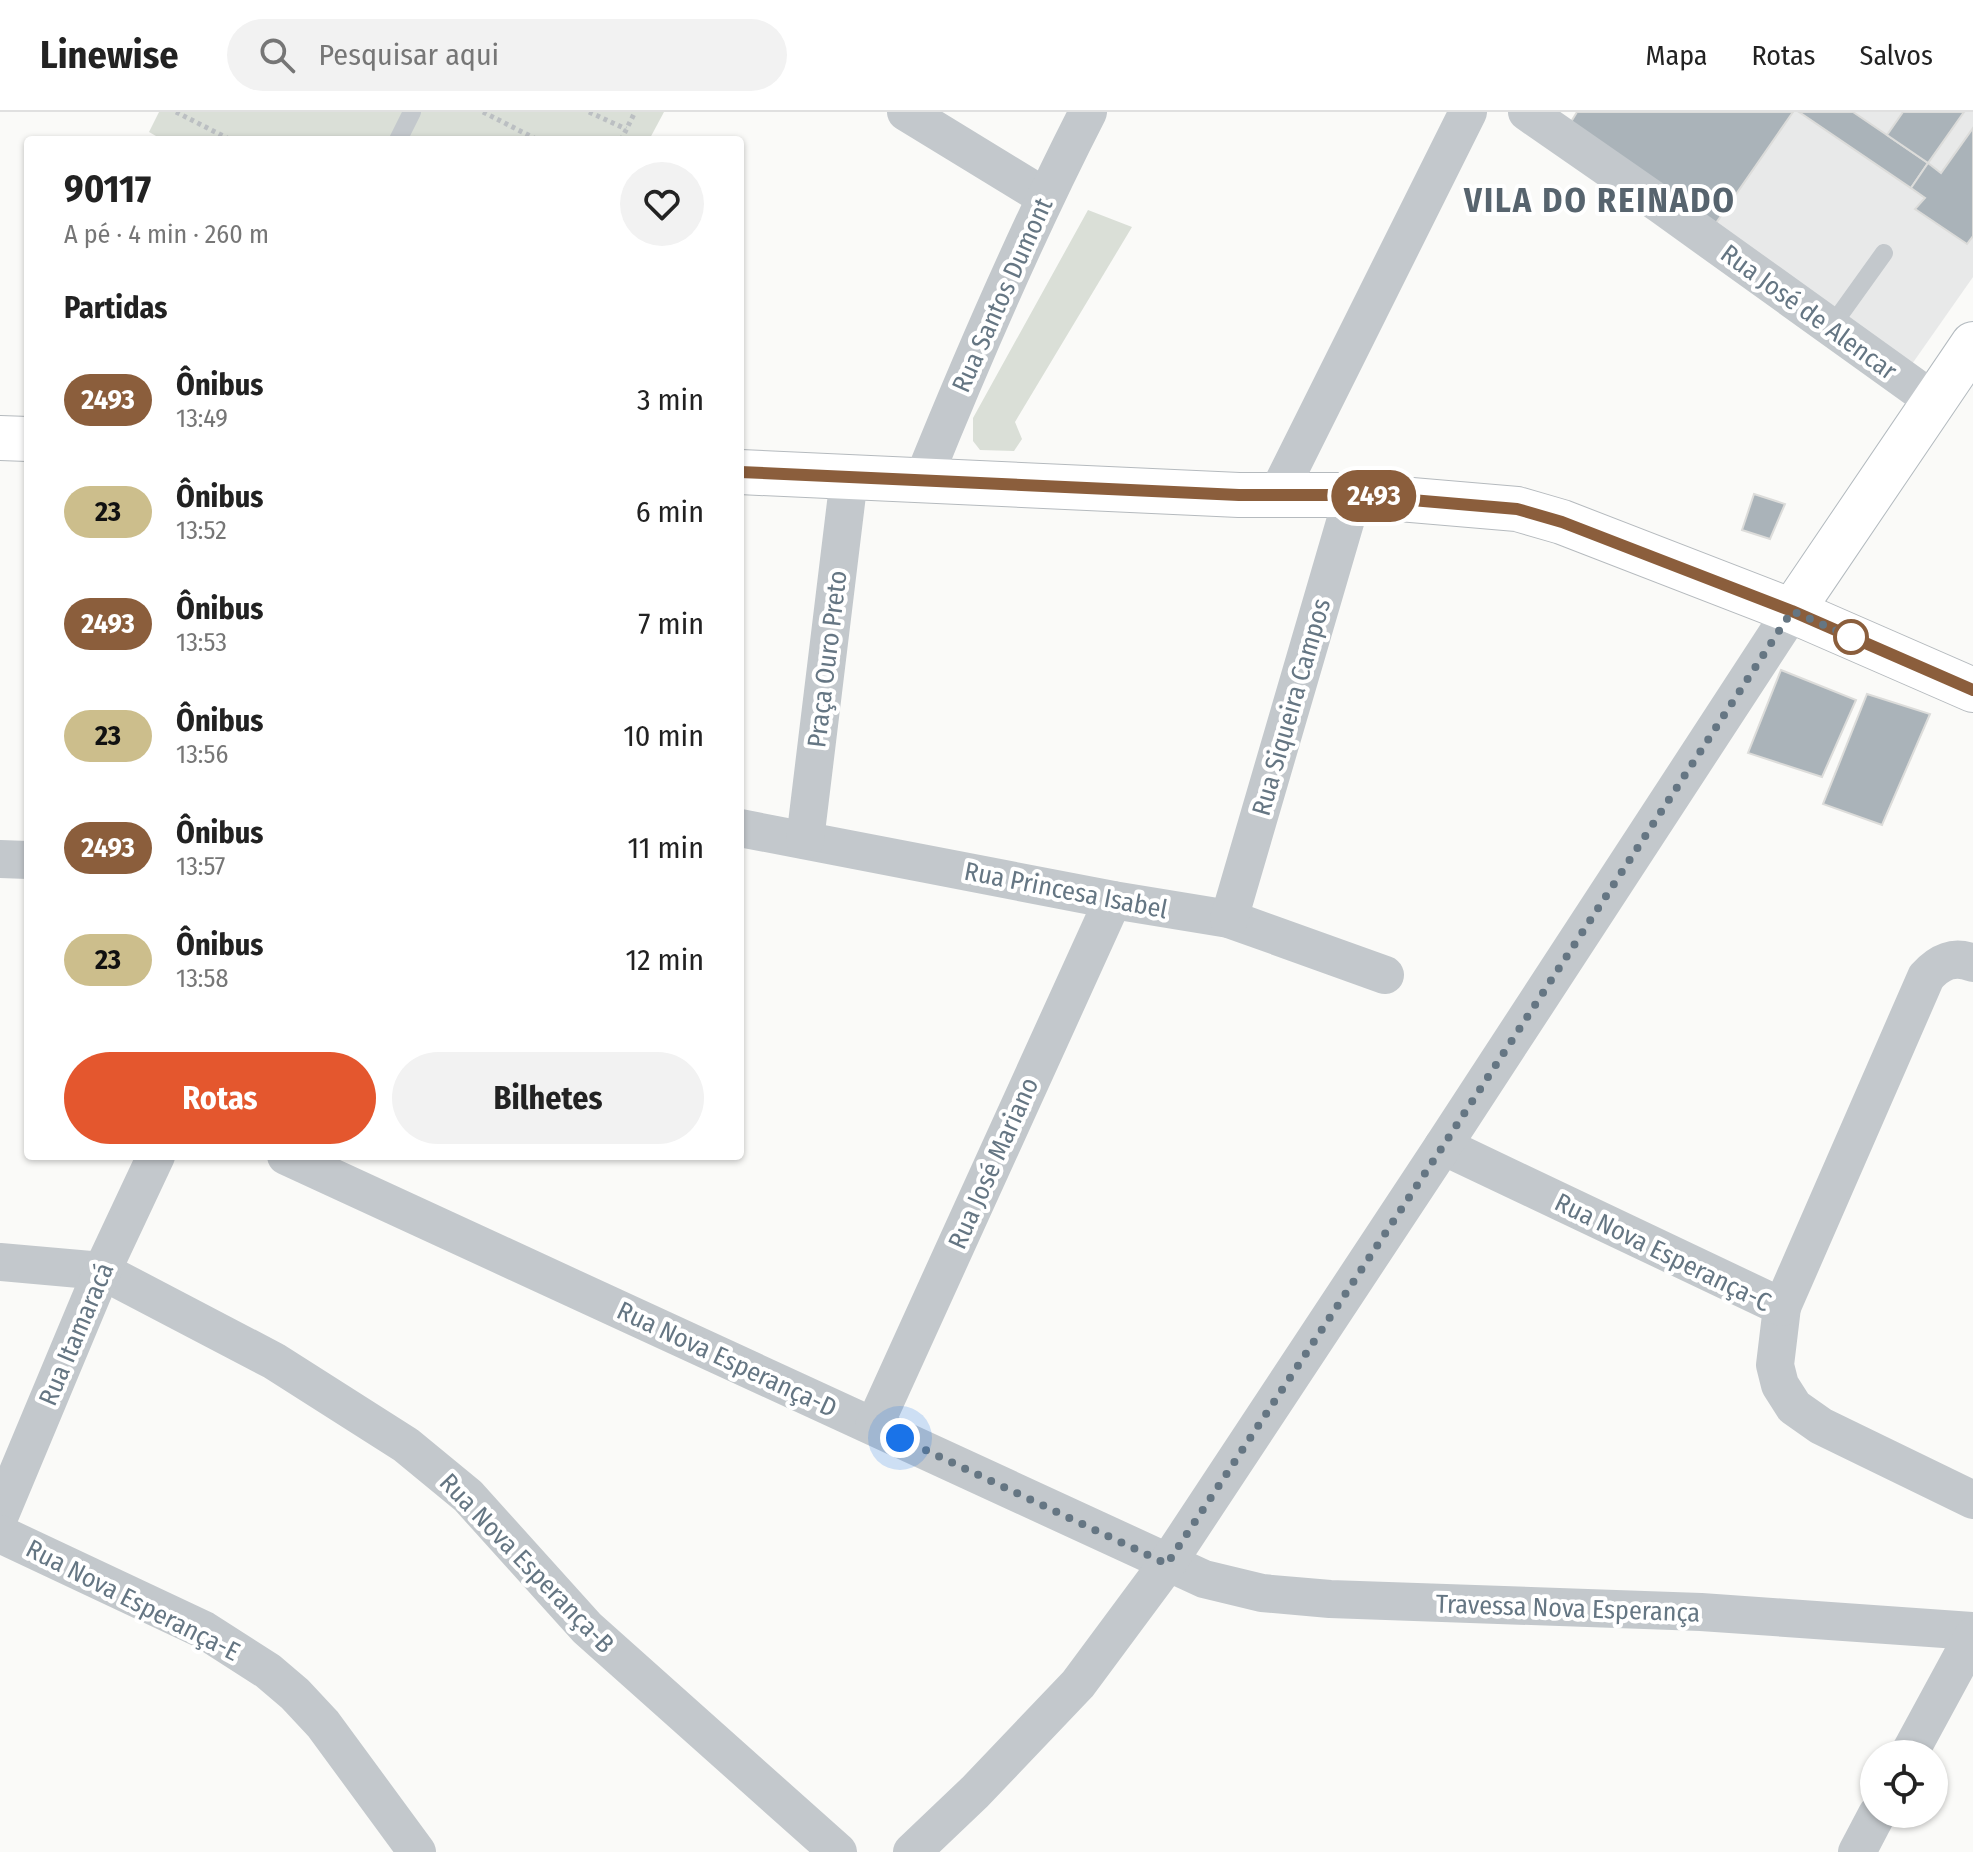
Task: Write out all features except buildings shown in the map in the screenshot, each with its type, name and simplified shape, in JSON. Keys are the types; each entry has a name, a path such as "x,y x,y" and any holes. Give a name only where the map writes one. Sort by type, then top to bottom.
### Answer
{"main road":[{"path":"1792,611 1973,344"},
{"path":"0,438 24,439"},
{"path":"744,472 922,482 1353,495 1517,509 1562,522 1792,611 1973,690"}],"street":[{"path":"906,112 1045,197"},
{"name":"Rua Santos Dumont","path":"922,482 979,340 1088,112"},
{"path":"1277,495 1468,112"},
{"name":"Rua José de Alencar","path":"1527,112 1934,401"},
{"name":"Praça Ouro Preto","path":"805,840 849,478"},
{"name":"Rua Siqueira Campos","path":"1229,919 1353,495"},
{"path":"912,1852 975,1792 1078,1684 1167,1564 1792,611"},
{"name":"Rua Princesa Isabel","path":"744,829 1113,900 1229,919 1385,975"},
{"path":"0,859 24,860"},
{"name":"Rua José Mariano","path":"874,1426 1113,900"},
{"path":"1782,1307 1926,977 1935,966 1948,960 1963,959 1973,963"},
{"name":"Rua Nova Esperança-C","path":"1443,1146 1782,1307 1775,1365 1780,1385 1794,1407 1821,1426 1973,1500"},
{"name":"Rua Itamaracá","path":"0,1515 102,1271 154,1160"},
{"name":"Rua Nova Esperança-D","path":"295,1160 1167,1564"},
{"path":"0,1262 102,1271"},
{"name":"Rua Nova Esperança-B","path":"102,1271 274,1361 406,1445 468,1496 587,1628 838,1852"},
{"name":"Rua Nova Esperança-E","path":"0,1534 204,1630 268,1671 323,1724 417,1852"},
{"name":"Travessa Nova Esperança","path":"1167,1564 1204,1579 1262,1593 1303,1597 1701,1612 1973,1634"},
{"path":"1916,1740 1973,1634"},
{"path":"1857,1852 1870,1828"}],"lane":[{"path":"400,136 412,112"},
{"path":"1831,327 1884,253"}],"path":[{"path":"176,112 223,136"},
{"path":"483,112 530,136"},
{"path":"589,112 626,129"},
{"path":"623,136 635,112"}],"shaded area":[{"path":"159,112 664,112 651,136 156,136 149,132"},
{"path":"1578,112 1973,112 1973,277 1912,364 1571,122"},
{"path":"1088,210 1132,227 1015,422 1022,439 1014,451 980,450 973,441 973,418"}],"bus line":[{"name":"2493","path":"744,472 1239,495 1353,495 1517,509 1562,522 1792,611 1973,690"}],"district":[{"name":"VILA DO REINADO","path":"1600,200"}],"route":[{"path":"900,1438 1167,1564 1792,611 1851,637"}]}
